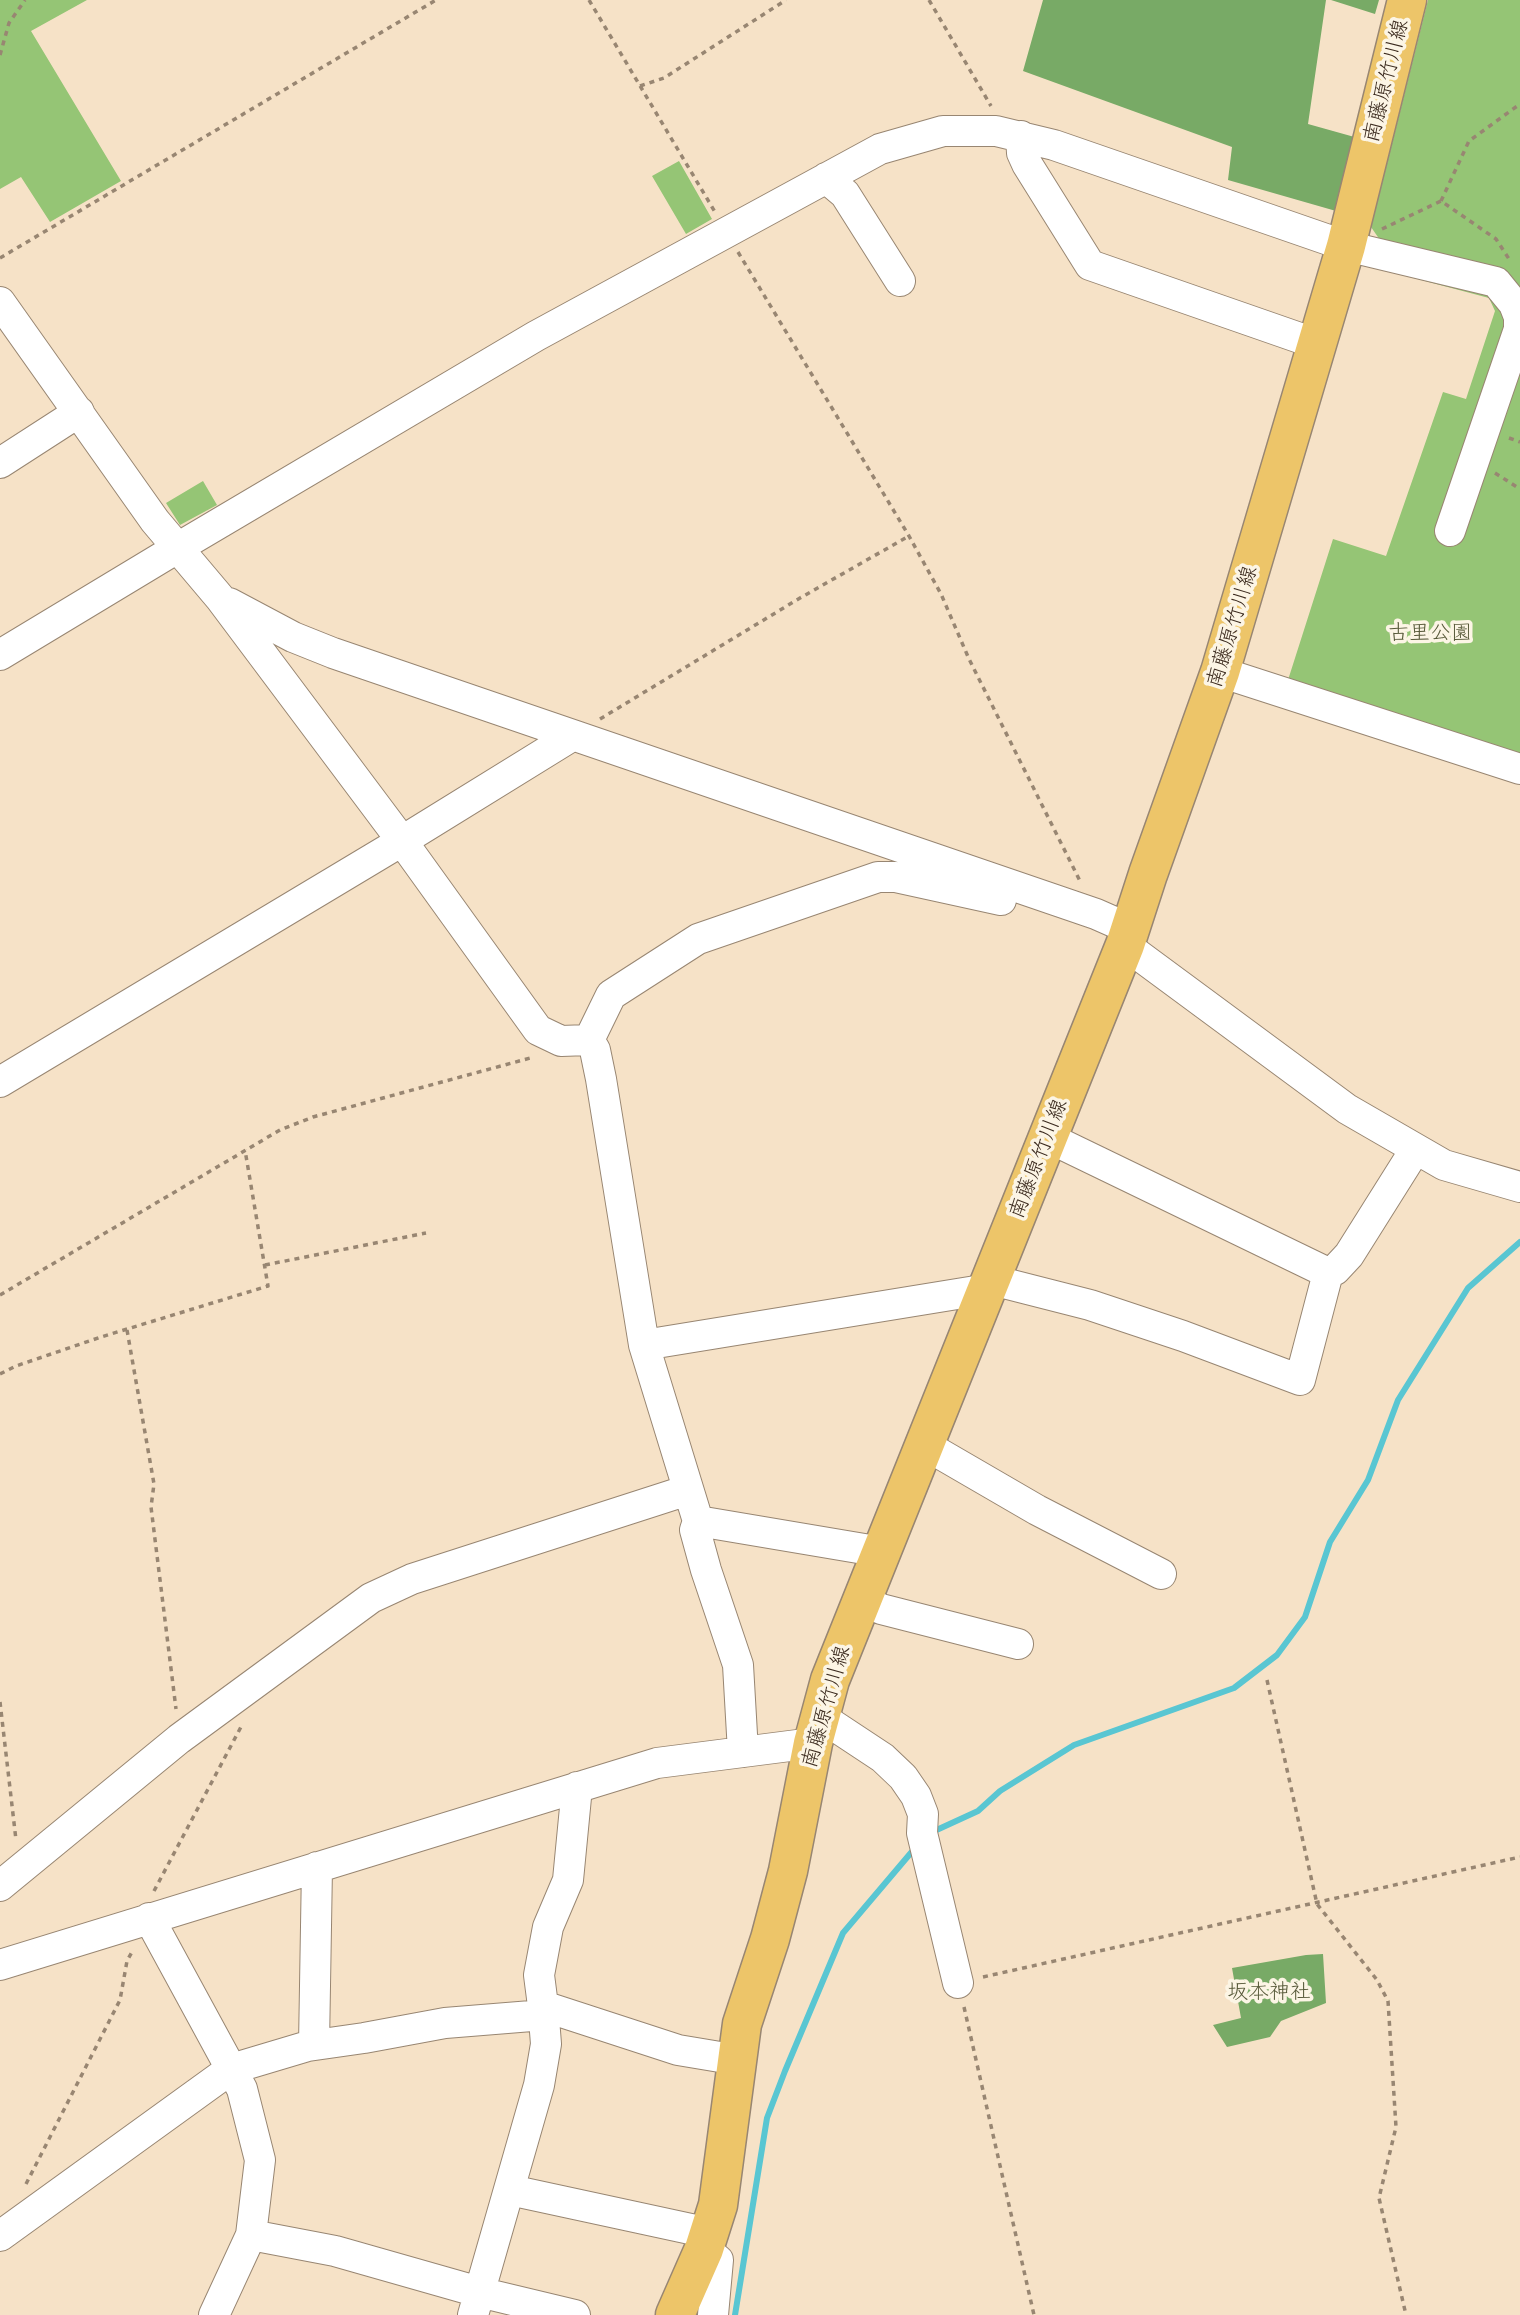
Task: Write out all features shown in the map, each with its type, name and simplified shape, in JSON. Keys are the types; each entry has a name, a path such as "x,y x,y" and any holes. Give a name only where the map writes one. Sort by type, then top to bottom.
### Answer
{"main road":[{"name":"南藤原竹川線","path":"675,2315 718,2205 742,2024 770,1939 788,1871 830,1680 1049,1138 1117,930 1220,672 1346,246 1407,0"}],"street":[{"path":"0,655 536,336 826,178 880,149 920,136 965,130 1008,134 1054,145 1346,246 1496,282 1514,304 1519,317 1519,329 1450,531"},
{"path":"1008,134 1090,265 1317,344"},
{"path":"826,178 845,194 900,281"},
{"path":"0,302 155,521 220,598 402,841 538,1030 575,1041 595,1051 644,1345 698,1521 695,1530 706,1570 737,1665 743,1752"},
{"path":"0,463 79,412"},
{"path":"220,598 293,637 333,653 1036,894 1117,930 1347,1109 1444,1165 1520,1187"},
{"path":"1220,672 1520,769"},
{"path":"0,1082 572,736"},
{"path":"575,1041 611,995 698,939 878,877 896,877 999,901 1036,894"},
{"path":"1049,1138 1328,1273 1335,1270 1349,1255 1415,1150"},
{"path":"644,1345 990,1285 1090,1305 1300,1380 1328,1273"},
{"path":"925,1445 1037,1510 1161,1574"},
{"path":"10,1878 179,1739 371,1598 412,1579 688,1490"},
{"path":"698,1521 882,1552"},
{"path":"863,1599 881,1609 1018,1644"},
{"path":"0,1965 657,1763 743,1752 817,1730 883,1758 903,1777 916,1796 923,1814 922,1833 958,1983"},
{"path":"476,2303 539,2085 546,2044 539,1975 548,1927 568,1880 578,1787"},
{"path":"314,2045 317,1867"},
{"path":"149,1918 242,2089 260,2160 251,2235 214,2315"},
{"path":"0,2236 231,2069 314,2045 445,2023 543,2011 678,2050 737,2060"},
{"path":"510,2190 706,2241 718,2260 713,2315"},
{"path":"251,2235 335,2251 476,2303 575,2315"}],"path":[{"path":"0,55 9,23 25,0"},
{"path":"0,258 436,0"},
{"path":"589,0 909,536 941,594 969,659 1048,813 1117,930"},
{"path":"640,86 664,78 786,0"},
{"path":"929,0 1008,134"},
{"path":"1346,246 1441,201 1469,141 1520,104"},
{"path":"1441,201 1496,239 1514,266"},
{"path":"1502,436 1520,442"},
{"path":"1490,470 1520,489"},
{"path":"572,736 800,598 909,536"},
{"path":"0,1295 279,1130 313,1118 552,1052 575,1041"},
{"path":"0,1374 16,1366 127,1329 268,1286 245,1150"},
{"path":"265,1265 426,1233"},
{"path":"127,1329 154,1484 151,1507 179,1739"},
{"path":"1268,1679 1317,1904 1377,1980 1388,2001 1396,2127 1379,2198 1406,2315"},
{"path":"0,1702 10,1878"},
{"path":"24,2187 120,2000 127,1961 149,1918 154,1892 244,1722"},
{"path":"1034,2315 958,1983 1520,1857"}],"green space":[{"path":"0,0 87,0 31,31 121,181 50,222 21,177 0,189"},
{"path":"1043,0 1326,0 1308,124 1358,138 1336,211 1228,180 1232,147 1023,71"},
{"path":"1331,0 1379,0 1375,14"},
{"name":"古里公園","path":"1428,0 1520,0 1520,757 1288,680 1333,539 1386,556 1443,392 1466,399 1495,311 1489,298 1376,268 1382,243 1371,227"},
{"path":"679,161 712,219 686,234 652,176"},
{"path":"203,481 217,505 180,525 166,503"},
{"name":"坂本神社","path":"1323,1954 1326,2003 1281,2021 1270,2037 1227,2047 1213,2025 1241,2018 1232,1968"}],"waterway":[{"path":"930,1833 978,1811 1000,1791 1074,1745 1234,1688 1277,1655 1305,1617 1330,1542 1368,1480 1398,1400 1468,1288 1520,1242"},
{"path":"735,2315 767,2118 785,2071 843,1933 915,1848"}]}
